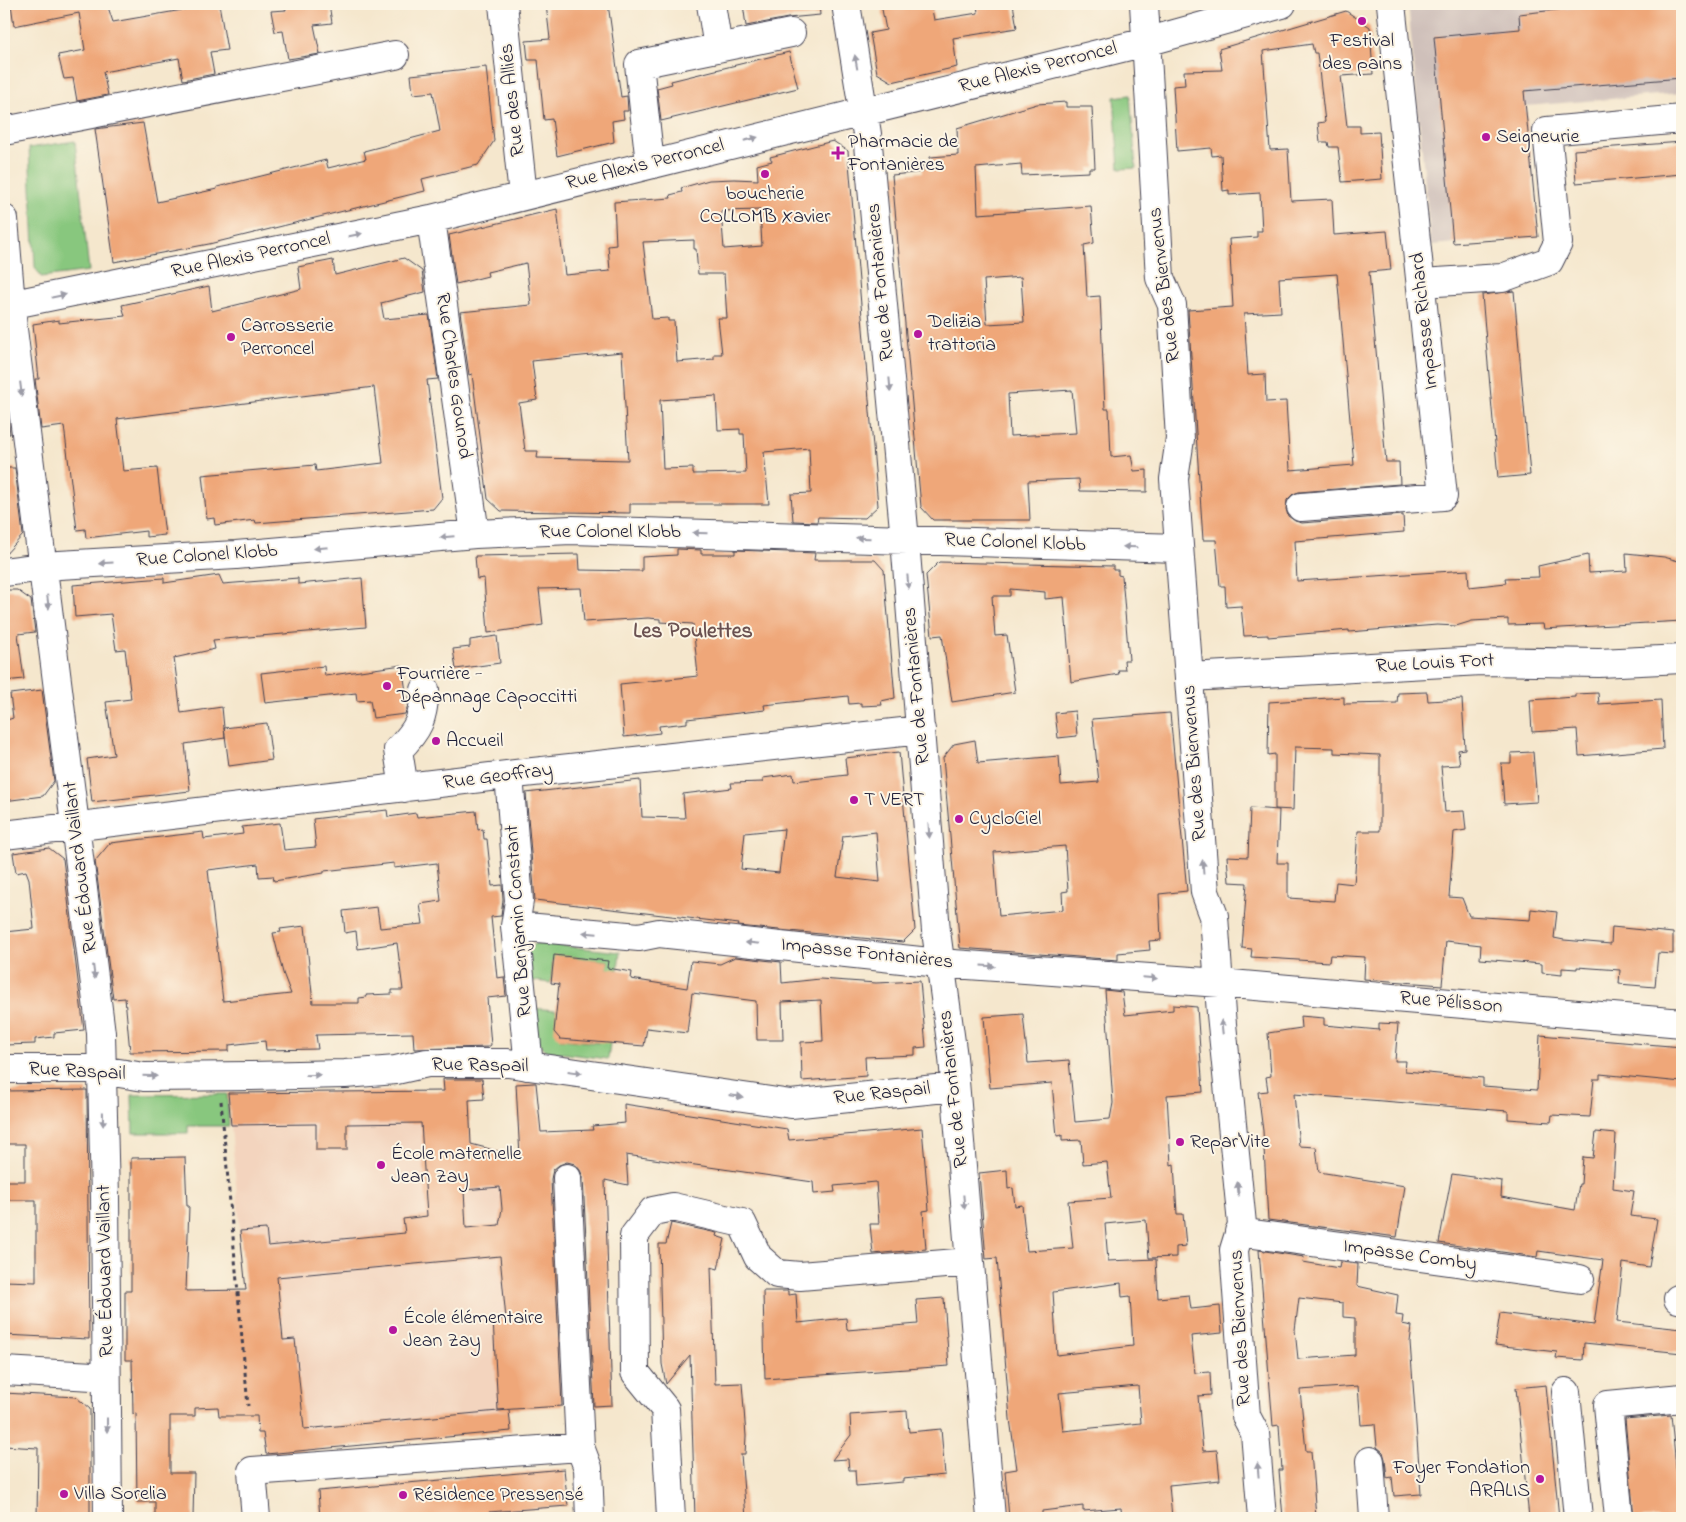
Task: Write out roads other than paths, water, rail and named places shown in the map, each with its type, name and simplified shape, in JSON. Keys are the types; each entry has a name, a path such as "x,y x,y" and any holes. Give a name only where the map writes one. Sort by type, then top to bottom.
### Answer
{"street":[{"name":"Rue des Alliés","path":"504,4 523,196"},
{"path":"711,4 718,48"},
{"name":"Rue de Fontanières","path":"846,4 864,110 905,540 939,962 953,1057 991,1518"},
{"name":"Rue des Bienvenus","path":"1144,4 1160,278 1172,305 1180,440 1174,479 1205,892 1214,916 1242,1224 1234,1250 1246,1416 1255,1433 1262,1518"},
{"name":"Rue Alexis Perroncel","path":"7,306 431,219 864,110 1146,42 1282,4"},
{"name":"Impasse Richard","path":"1300,507 1443,496 1391,4"},
{"path":"650,164 639,64 791,33"},
{"path":"4,131 395,55"},
{"path":"1421,283 1502,278 1549,260 1558,243 1547,131 1682,119"},
{"name":"Rue Édouard Vaillant","path":"4,219 7,306 44,568 101,1033 108,1518"},
{"name":"Rue Charles Gounod","path":"431,219 475,534"},
{"name":"Rue Colonel Klobb","path":"4,572 236,555 475,534 572,530 658,531 1179,548"},
{"name":"Rue Louis Fort","path":"1189,677 1481,660 1600,662 1682,659"},
{"path":"404,788 392,745 415,733 424,713 425,690"},
{"name":"Rue Geoffray","path":"4,835 509,775 921,730"},
{"name":"Rue Benjamin Constant","path":"509,775 519,902 515,926 528,1056 527,1066"},
{"name":"Impasse Fontanières","path":"515,926 639,937 659,933 939,962 1220,983"},
{"name":"Rue Pélisson","path":"1220,983 1682,1023"},
{"name":"Rue Raspail","path":"4,1069 102,1070 144,1077 344,1074 396,1070 427,1063 508,1064 792,1104 955,1087"},
{"path":"567,1178 580,1447 588,1468 590,1518"},
{"path":"671,1518 664,1409 635,1372 634,1236 653,1212 673,1207 742,1223 758,1257 777,1274 800,1276 969,1262"},
{"name":"Impasse Comby","path":"1239,1232 1580,1280"},
{"path":"4,1371 93,1376"},
{"path":"1566,1392 1578,1518"},
{"path":"1619,1518 1608,1405 1682,1398"},
{"path":"256,1518 252,1471 580,1447"},
{"path":"1370,1461 1374,1518"}],"place":[{"name":"Festival des pains","path":"1362,21"},
{"name":"Seigneurie","path":"1486,137"},
{"name":"Pharmacie de Fontanières","path":"838,153"},
{"name":"boucherie COLLOMB Xavier","path":"765,174"},
{"name":"Delizia trattoria","path":"918,334"},
{"name":"Carrosserie Perroncel","path":"231,337"},
{"name":"Fourrière - Dépannage Capoccitti","path":"387,686"},
{"name":"Accueil","path":"436,741"},
{"name":"T VERT","path":"854,800"},
{"name":"CycloCiel","path":"959,819"},
{"name":"Repar'Vite","path":"1180,1142"},
{"name":"École maternelle Jean Zay","path":"381,1165"},
{"name":"École élémentaire Jean Zay","path":"393,1330"},
{"name":"Foyer Fondation ARALIS","path":"1540,1479"},
{"name":"Villa Sorelia","path":"64,1494"},
{"name":"Résidence Pressensé","path":"403,1495"}],"district":[{"name":"Les Poulettes","path":"693,632"}]}
